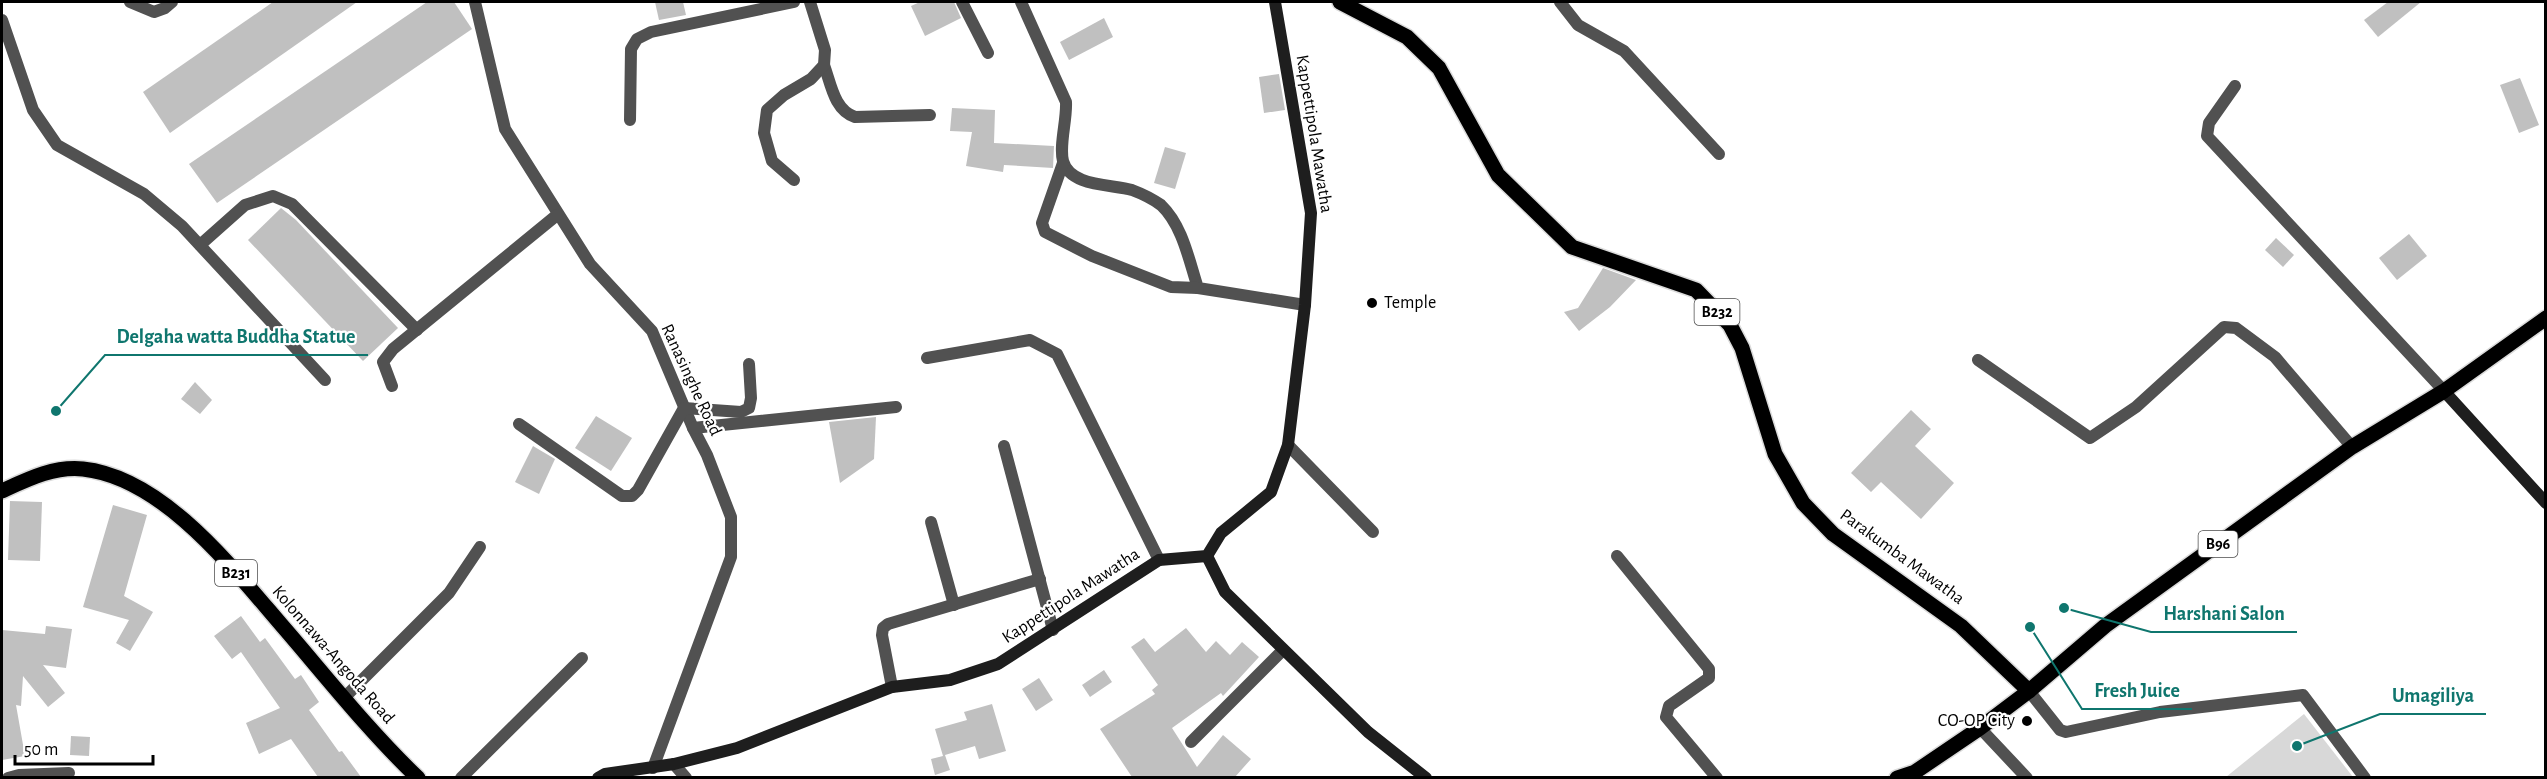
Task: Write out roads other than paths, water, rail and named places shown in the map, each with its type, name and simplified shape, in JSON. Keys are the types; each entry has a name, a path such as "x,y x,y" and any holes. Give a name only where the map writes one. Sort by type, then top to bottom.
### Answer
{"main road":[{"name":"Parakumba Mawatha","path":"1341,2 1407,37 1439,68 1498,175 1572,247 1696,290 1730,325 1742,348 1775,454 1803,503 1833,534 1961,626 2029,691"},
{"name":"B96","path":"1897,777 1915,772 1980,728 2029,691 2105,626 2352,447 2444,391 2546,318"},
{"name":"Kolonnawa-Angoda Road","path":"2,491 35,476 67,469 83,469 110,474 134,486 173,511 209,542 415,776"}],"street":[{"path":"130,2 154,12 165,8 172,2"},
{"name":"Ranasinghe Road","path":"476,2 505,129 557,215 590,264 652,331 684,408 707,455 730,517 731,557 653,768"},
{"path":"630,120 631,49 637,39 651,32 795,2"},
{"path":"810,2 825,50 824,64 839,105 847,114 855,117 930,115"},
{"path":"962,2 988,54"},
{"path":"1021,2 1066,102 1067,119 1062,145 1064,163 1042,223 1045,232 1092,256 1171,287 1198,288 1305,305"},
{"name":"Kappettipola Mawatha","path":"598,777 674,764 737,748 892,687 950,680 998,664 1159,560 1207,556 1221,533 1271,492 1288,445 1305,305 1311,213 1275,2"},
{"path":"1560,2 1578,26 1624,51 1719,154"},
{"path":"2,20 33,110 57,145 144,194 182,226 325,380"},
{"path":"794,180 772,161 764,133 767,111 784,95 811,79 824,64"},
{"path":"2235,86 2209,123 2207,136 2546,503"},
{"path":"1064,163 1075,175 1089,183 1133,190 1160,205 1178,228 1198,288"},
{"path":"200,245 245,205 273,196 292,204 417,330"},
{"path":"393,386 383,362 393,349 557,215"},
{"path":"1978,360 2090,438 2136,407 2224,327 2236,328 2275,357 2352,447"},
{"path":"927,358 1030,340 1057,354 1159,560"},
{"path":"519,424 622,496 632,496 639,490 684,408 741,412 749,408 752,398 749,364"},
{"path":"693,428 896,407"},
{"path":"1288,445 1373,532"},
{"path":"1004,446 1053,630"},
{"path":"931,522 954,605"},
{"path":"344,698 448,593 480,547"},
{"path":"1207,556 1225,592 1368,732 1426,777"},
{"path":"1617,556 1709,669 1709,678 1669,706 1666,717 1717,777"},
{"path":"892,687 883,628 888,624 1040,579"},
{"path":"1191,742 1283,650"},
{"path":"461,777 582,658"},
{"path":"2029,691 2060,730 2066,732 2160,712 2303,694 2365,777"},
{"path":"1980,728 2027,777"},
{"path":"674,764 686,777"},
{"path":"8,777 69,773"}],"place":[{"name":"Temple","path":"1372,303"},
{"name":"Delgaha watta Buddha Statue","path":"56,411"},
{"name":"Harshani Salon","path":"2064,608"},
{"name":"Fresh Juice","path":"2030,627"},
{"name":"CO-OP City","path":"2027,721"},
{"name":"Umagiliya","path":"2297,746"}]}
